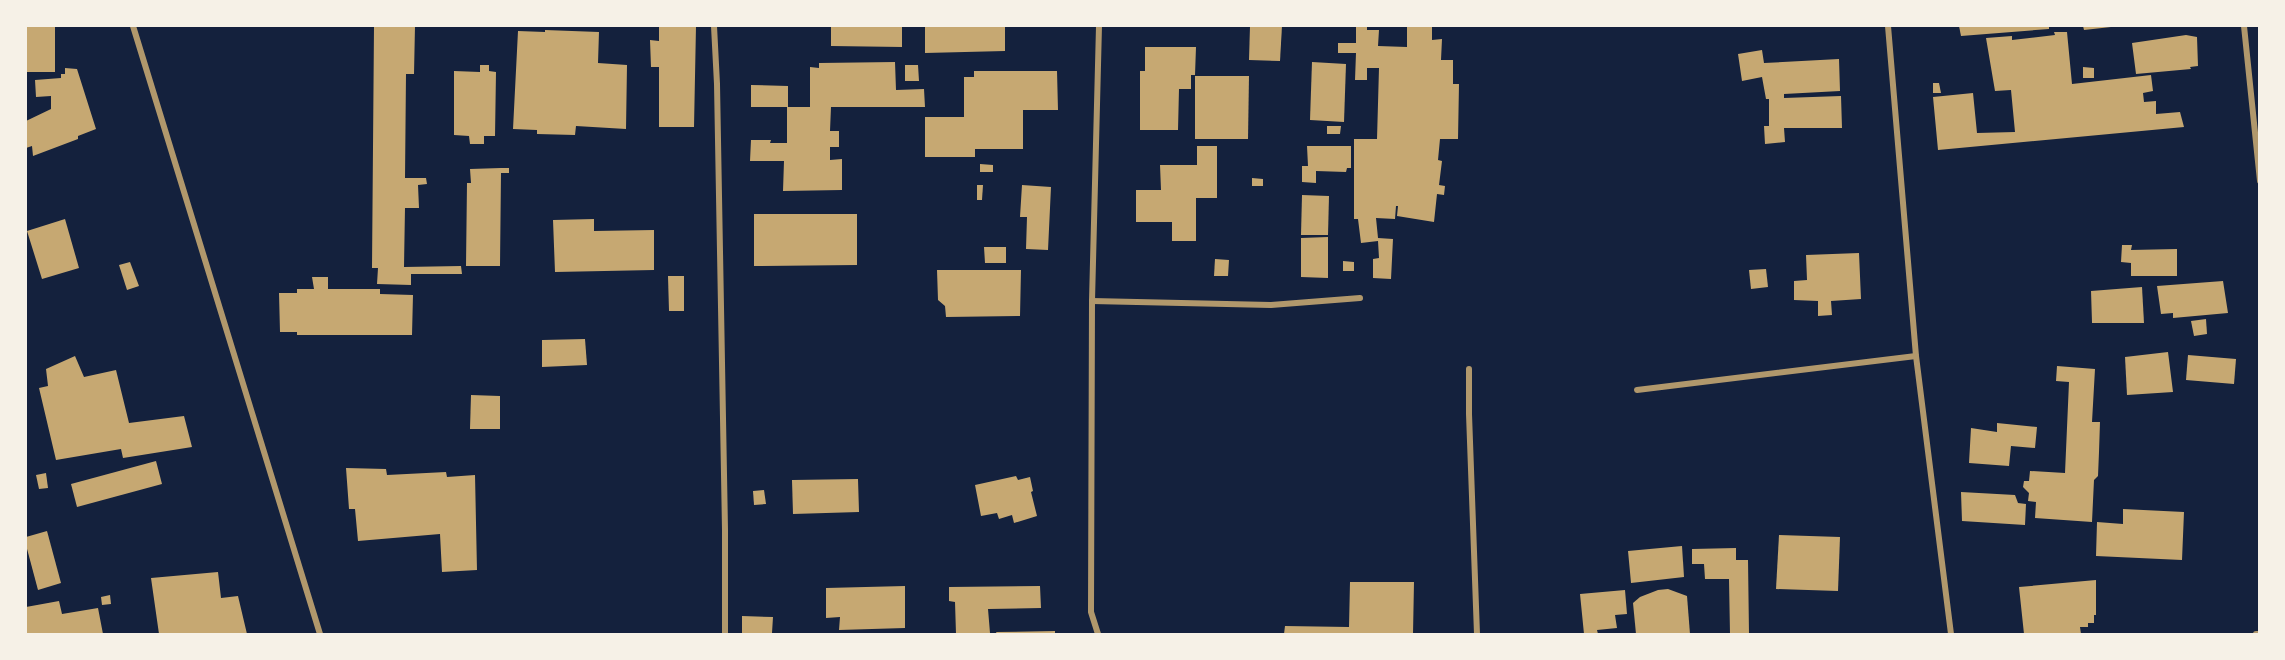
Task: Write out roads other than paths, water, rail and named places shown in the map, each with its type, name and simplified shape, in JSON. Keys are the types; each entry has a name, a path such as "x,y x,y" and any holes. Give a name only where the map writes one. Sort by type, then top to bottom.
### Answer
{"street":[{"path":"133,26 320,634"},
{"path":"714,26 717,84 725,634"},
{"path":"1098,634 1091,612 1092,301 1099,26"},
{"path":"1888,26 1916,356 1951,634"},
{"path":"2244,26 2259,181"},
{"path":"1092,301 1271,305 1360,298"},
{"path":"1637,390 1916,356"},
{"path":"1469,369 1468,414 1477,634"}]}
